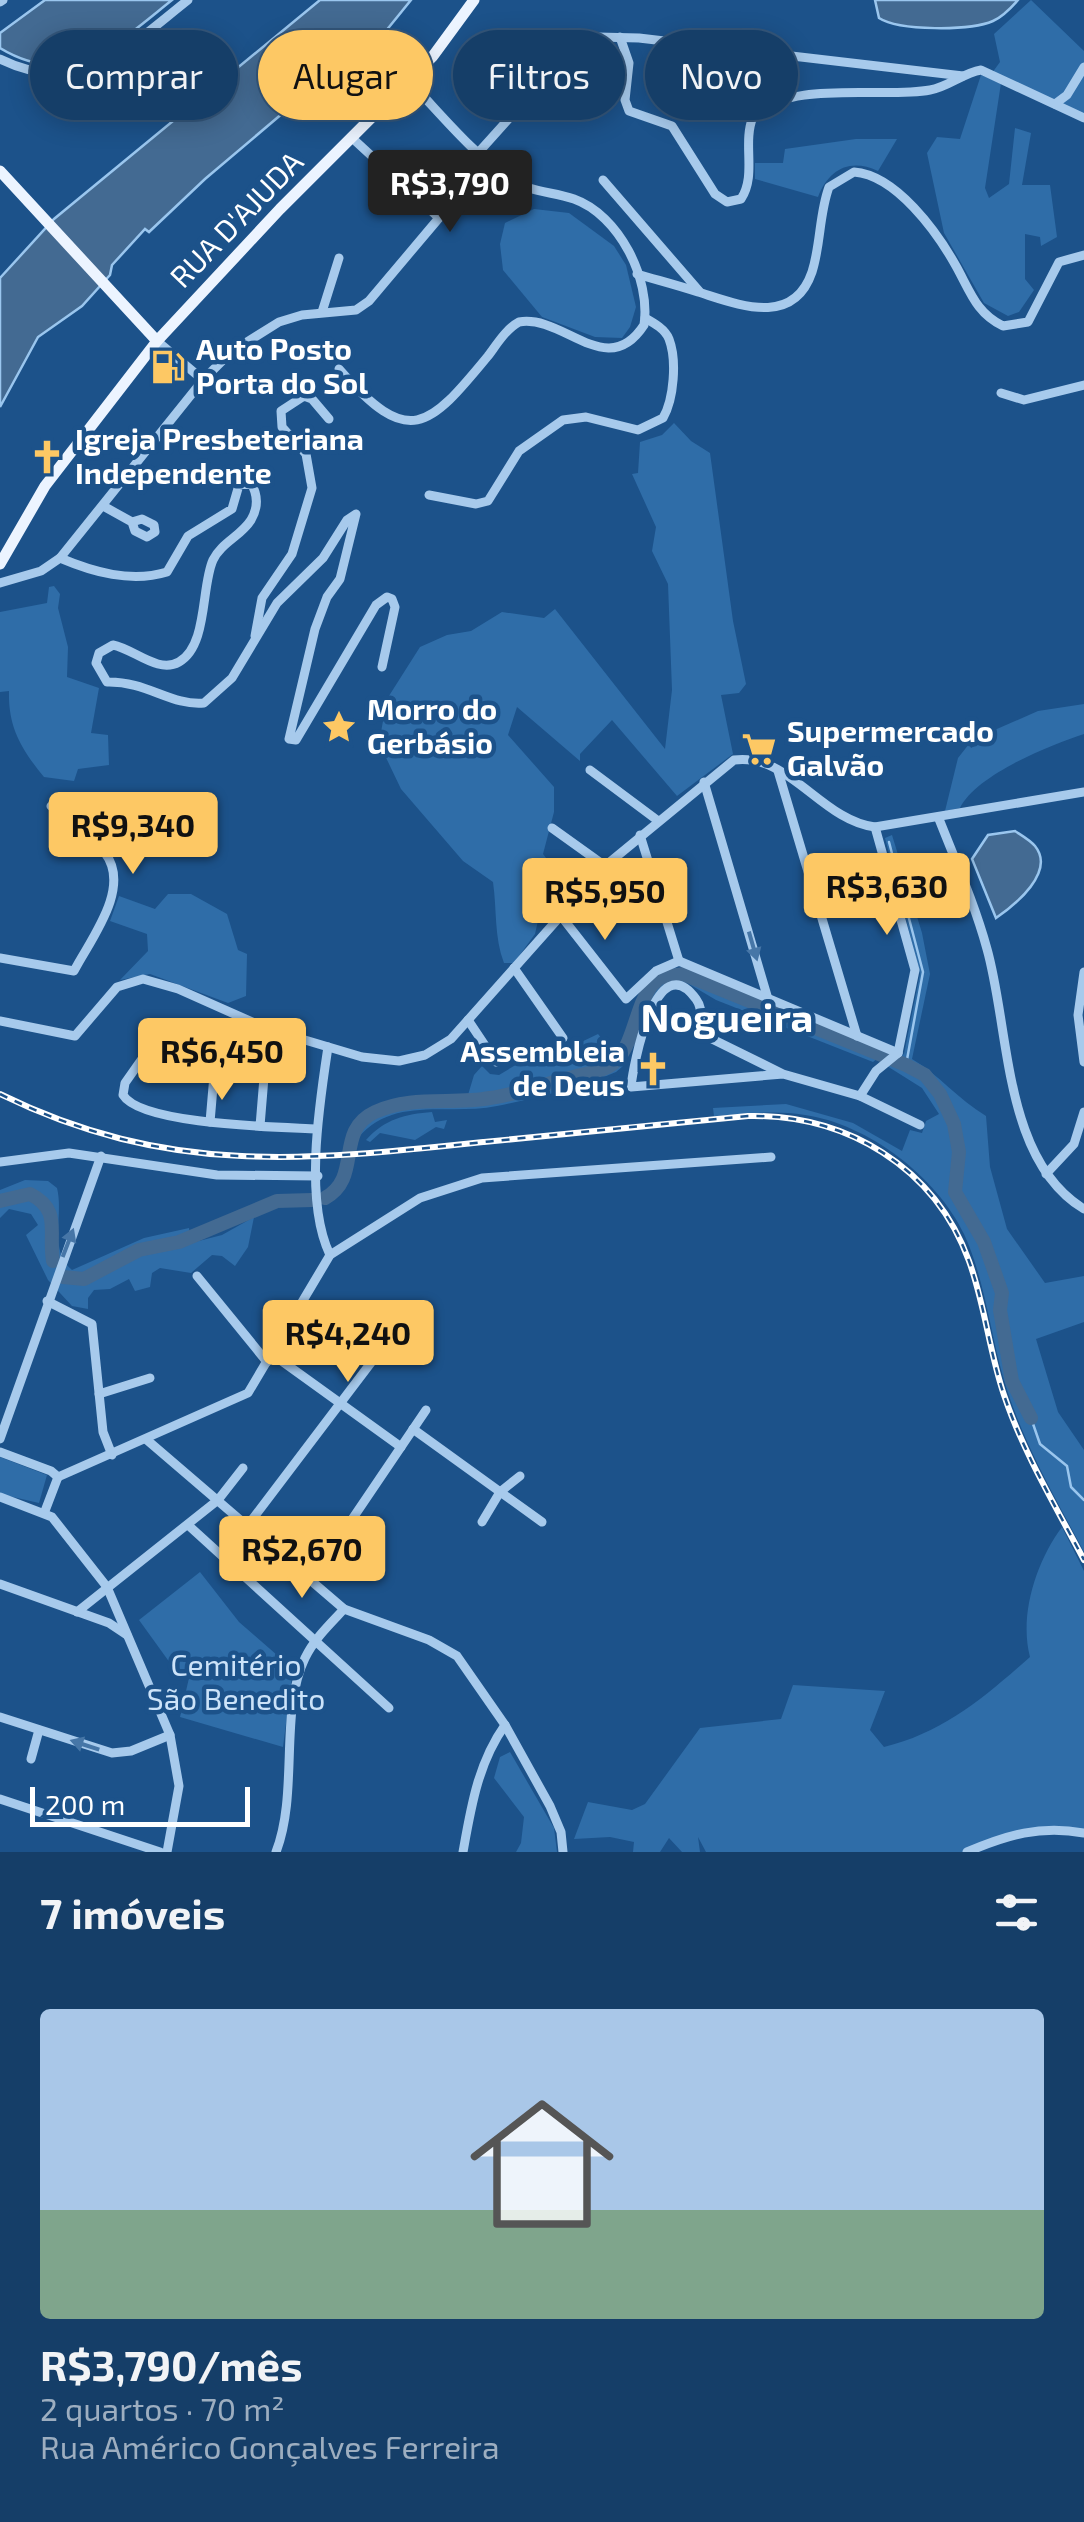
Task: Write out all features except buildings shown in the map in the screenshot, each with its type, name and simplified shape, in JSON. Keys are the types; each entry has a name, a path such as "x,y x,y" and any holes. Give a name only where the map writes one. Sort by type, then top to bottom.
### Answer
{"main road":[{"name":"RUA D'AJUDA","path":"433,55 474,0"},
{"name":"RUA D'AJUDA","path":"0,564 45,486 157,342 369,120"},
{"path":"3,180 40,214 157,342"}],"street":[{"path":"0,59 19,68 51,74 80,72 113,60 188,0"},
{"path":"625,38 964,76"},
{"path":"625,51 629,63 625,100 629,111 672,126 715,194 728,202 745,194 750,124 766,106 807,96 933,90 986,70 1084,118"},
{"path":"1056,104 1067,95 1084,67"},
{"path":"433,105 478,152 528,190 578,200 604,216 621,235 637,274 645,322"},
{"path":"0,583 41,571 60,558 204,380 261,330 302,315 363,307 439,218 478,152 507,120"},
{"path":"352,136 439,218"},
{"path":"637,274 753,310 776,307 795,298 813,269 828,187 854,172 873,176 899,195 943,245 982,314 1003,326 1022,325 1034,316 1055,268 1067,257 1084,254"},
{"path":"602,180 701,293"},
{"path":"322,312 339,258"},
{"path":"339,369 376,410 396,418 418,418 445,408 512,326 520,322 536,320 600,348 625,344 645,322"},
{"path":"429,495 476,504 488,501 524,446 570,418 586,417 638,430 663,418 672,395 670,343 664,332 645,322"},
{"path":"157,342 204,380"},
{"path":"1001,394 1024,400 1084,385"},
{"path":"254,643 262,598 292,554 312,488 306,454 282,427 281,411 304,396 312,399 329,419"},
{"path":"60,558 103,574 153,576 166,572 188,536 232,509 239,484 250,483 256,497 252,518 212,561 199,628 186,657 162,665 122,647 106,646 96,663 107,682 135,682 181,702 204,703 232,678 277,603 323,558 352,514 358,518 340,579 327,597 314,628 289,739 296,740 376,605 387,598 395,607 382,667"},
{"path":"105,507 132,522"},
{"path":"0,1021 76,1036 117,987 143,979 178,989 238,1018 328,1047 378,1060 414,1059 438,1048 468,1020 606,866 724,766 743,759 764,762 847,821 875,827 1084,792"},
{"path":"590,770 656,820"},
{"path":"778,771 857,1036"},
{"path":"704,782 768,999"},
{"path":"0,958 74,971 109,906 114,880 105,854 50,806"},
{"path":"939,819 988,953 1011,1075 1034,1155 1046,1174 1084,1209"},
{"path":"860,1096 882,1066 896,1055 915,970 875,827"},
{"path":"552,828 606,866"},
{"path":"640,835 679,962 896,1055"},
{"path":"560,916 626,998 656,970 679,962"},
{"path":"514,968 563,1038"},
{"path":"685,988 692,969"},
{"path":"1084,972 1078,1016 1084,1062"},
{"path":"783,1074 631,1087 633,1064 657,997 669,988 685,988 699,1002 701,1030 706,1036 783,1074 860,1096 920,1126"},
{"path":"210,1122 216,1052 238,1018"},
{"path":"468,1020 496,1062"},
{"path":"260,1126 268,1029"},
{"path":"328,1047 316,1130 320,1232 330,1255"},
{"path":"194,1065 216,1052"},
{"path":"212,1071 144,1056 125,1083 123,1095 130,1104 172,1117 316,1130"},
{"path":"1046,1174 1074,1144 1084,1112"},
{"path":"0,1162 53,1153 101,1156 216,1176 318,1180"},
{"path":"0,1439 101,1156"},
{"path":"0,1452 55,1474 112,1455 242,1398 330,1255 420,1198 482,1178 771,1157"},
{"path":"197,1276 270,1358 400,1447"},
{"path":"47,1301 92,1324 103,1432 112,1455"},
{"path":"248,1525 395,1331"},
{"path":"99,1394 150,1378"},
{"path":"0,1397 13,1401"},
{"path":"311,1580 426,1410"},
{"path":"413,1428 542,1522"},
{"path":"147,1440 344,1609 430,1640 456,1656 504,1725 555,1816 563,1852"},
{"path":"77,1612 218,1500 244,1468"},
{"path":"45,1511 55,1474"},
{"path":"482,1522 500,1492 520,1476"},
{"path":"0,1497 45,1511 106,1587 170,1735 178,1786 163,1852 1,1803"},
{"path":"188,1524 389,1708"},
{"path":"0,1584 109,1624 128,1636"},
{"path":"276,1852 285,1823 295,1690 304,1660 316,1640 344,1609"},
{"path":"109,1624 119,1615"},
{"path":"0,1717 112,1753 131,1751 170,1735"},
{"path":"464,1852 475,1787 504,1725"},
{"path":"31,1758 39,1730"},
{"path":"967,1852 1016,1832 1084,1833"}],"green space":[{"path":"1031,0 1084,51 1084,118 992,73 1000,62 994,34"},
{"path":"981,75 1001,83 985,188 989,198 1009,184 1015,128 1031,133 1022,185 1050,185 1057,237 1041,246 1040,237 1025,234 1025,279 1034,290 1019,312 1008,316 984,303 944,233 927,153 937,137 960,139"},
{"path":"856,139 897,139 878,171 858,166 842,169 828,179 818,197 755,179 755,163 783,163 785,149"},
{"path":"534,209 569,213 614,246 626,265 636,307 622,338 595,337 542,317 503,270 500,244 505,223"},
{"path":"674,423 710,453 733,621 746,684 739,693 721,695 733,754 677,796 612,720 580,754 580,761 517,707 508,735 554,787 554,812 543,854 553,867 554,882 545,890 535,934 514,963 504,963 493,882 463,861 401,789 379,743 387,699 420,647 447,635 471,631 502,612 544,618 555,609 665,749 672,690 668,584 652,551 656,527 632,474 638,473 640,442 662,435"},
{"path":"54,586 60,594 58,608 68,647 67,677 99,688 91,733 108,735 109,765 78,769 74,781 44,777 18,737 9,691 0,692 0,612 47,603 49,587"},
{"path":"1084,704 1084,734 1015,763 981,784 960,808 945,811 958,758 969,744 971,748 990,738 990,732 1038,711"},
{"path":"892,835 922,933 930,974 912,1059 986,1116 990,1167 1007,1229 1045,1283 1084,1276 1084,1322 1036,1339 1058,1412 1084,1450 1084,1552 1020,1425 1004,1380 971,1252 952,1213 937,1193 898,1156 853,1129 829,1120 782,1113 714,1116 713,1108 786,1104 853,1123 902,1151 910,1130 922,1133 926,1121 939,1114 922,1088 887,1066 904,1054 920,974 885,838"},
{"path":"168,894 191,894 227,914 238,950 247,954 246,996 228,1003 150,974 120,980 148,951 147,934 110,921 119,896 155,909"},
{"path":"675,968 688,970 683,983 657,991 623,1066 616,1072 557,1092 497,1106 388,1116 358,1138 355,1152 342,1154 350,1133 375,1108 409,1097 468,1095 474,1075 482,1066 490,1074 499,1075 529,1057 536,1060 556,1050 572,1052 575,1045 598,1034 614,1054 641,991 660,973"},
{"path":"694,973 885,1052 873,1062 716,1000 689,984"},
{"path":"432,1112 435,1122 447,1120 444,1129 436,1127 415,1140 380,1133 370,1142 366,1140 396,1119"},
{"path":"25,1180 48,1181 57,1188 59,1243 72,1270 144,1238 189,1228 191,1243 222,1235 254,1217 248,1247 235,1266 222,1256 212,1255 191,1273 160,1268 152,1273 150,1287 135,1291 129,1279 110,1289 94,1290 88,1298 88,1309 72,1306 48,1280 26,1235 38,1225 31,1214 9,1209 0,1218 0,1190"},
{"path":"0,1457 47,1475 39,1503 0,1494"},
{"path":"1062,1527 1084,1571 1084,1833 1031,1830 967,1852 706,1852 698,1837 700,1852 682,1852 669,1838 660,1852 633,1852 634,1842 610,1837 574,1839 588,1802 632,1810 645,1804 700,1728 781,1719 793,1685 885,1691 870,1730 884,1747 925,1733 962,1712 1030,1657 1027,1624 1032,1589 1044,1556"},
{"name":"Cemitério São Benedito","path":"200,1572 239,1622 293,1669 283,1747 180,1717 189,1678 178,1674 139,1620"},
{"path":"510,1752 554,1828 557,1852 516,1852 524,1817 494,1778 500,1757"}],"shaded area":[{"path":"45,0 172,0 134,30 30,30 30,61 0,48 0,33"},
{"path":"320,0 411,0 387,30 284,30"},
{"path":"875,0 1018,0 993,21 935,28 879,18"},
{"path":"258,51 258,120 275,120 149,232 145,229 82,306 38,337 0,407 0,278 54,219 174,120 238,120 238,68"},
{"path":"1015,831 1035,846 1040,866 1030,887 996,918 972,859 988,835"}],"waterway":[{"path":"889,842 923,972 906,1065"},
{"path":"325,1198 343,1178 355,1130 375,1112 418,1102 500,1096 607,1068 622,1053 652,985 660,978 683,974 906,1065 925,1075 940,1094 954,1124 959,1152 955,1192 984,1242 1002,1293 1000,1310 1012,1381 1031,1418"},
{"path":"0,1201 30,1194 40,1200 52,1223 53,1261"},
{"path":"63,1277 84,1279 139,1250 179,1242 277,1201 312,1200"},
{"path":"1031,1418 1040,1444 1067,1466 1071,1487 1084,1500"}],"railway":[{"path":"0,1094 61,1120 121,1139 238,1156 357,1154 748,1116 784,1118 852,1136 910,1173 934,1198 954,1228 969,1261 1012,1416 1084,1560"}],"place":[{"name":"Auto Posto Porta do Sol","path":"168,367"},
{"name":"Igreja Presbeteriana Independente","path":"47,457"},
{"name":"Morro do Gerbásio","path":"339,727"},
{"name":"Supermercado Galvão","path":"759,749"},
{"name":"Assembleia de Deus","path":"653,1069"}],"district":[{"name":"Nogueira","path":"727,1018"}]}
